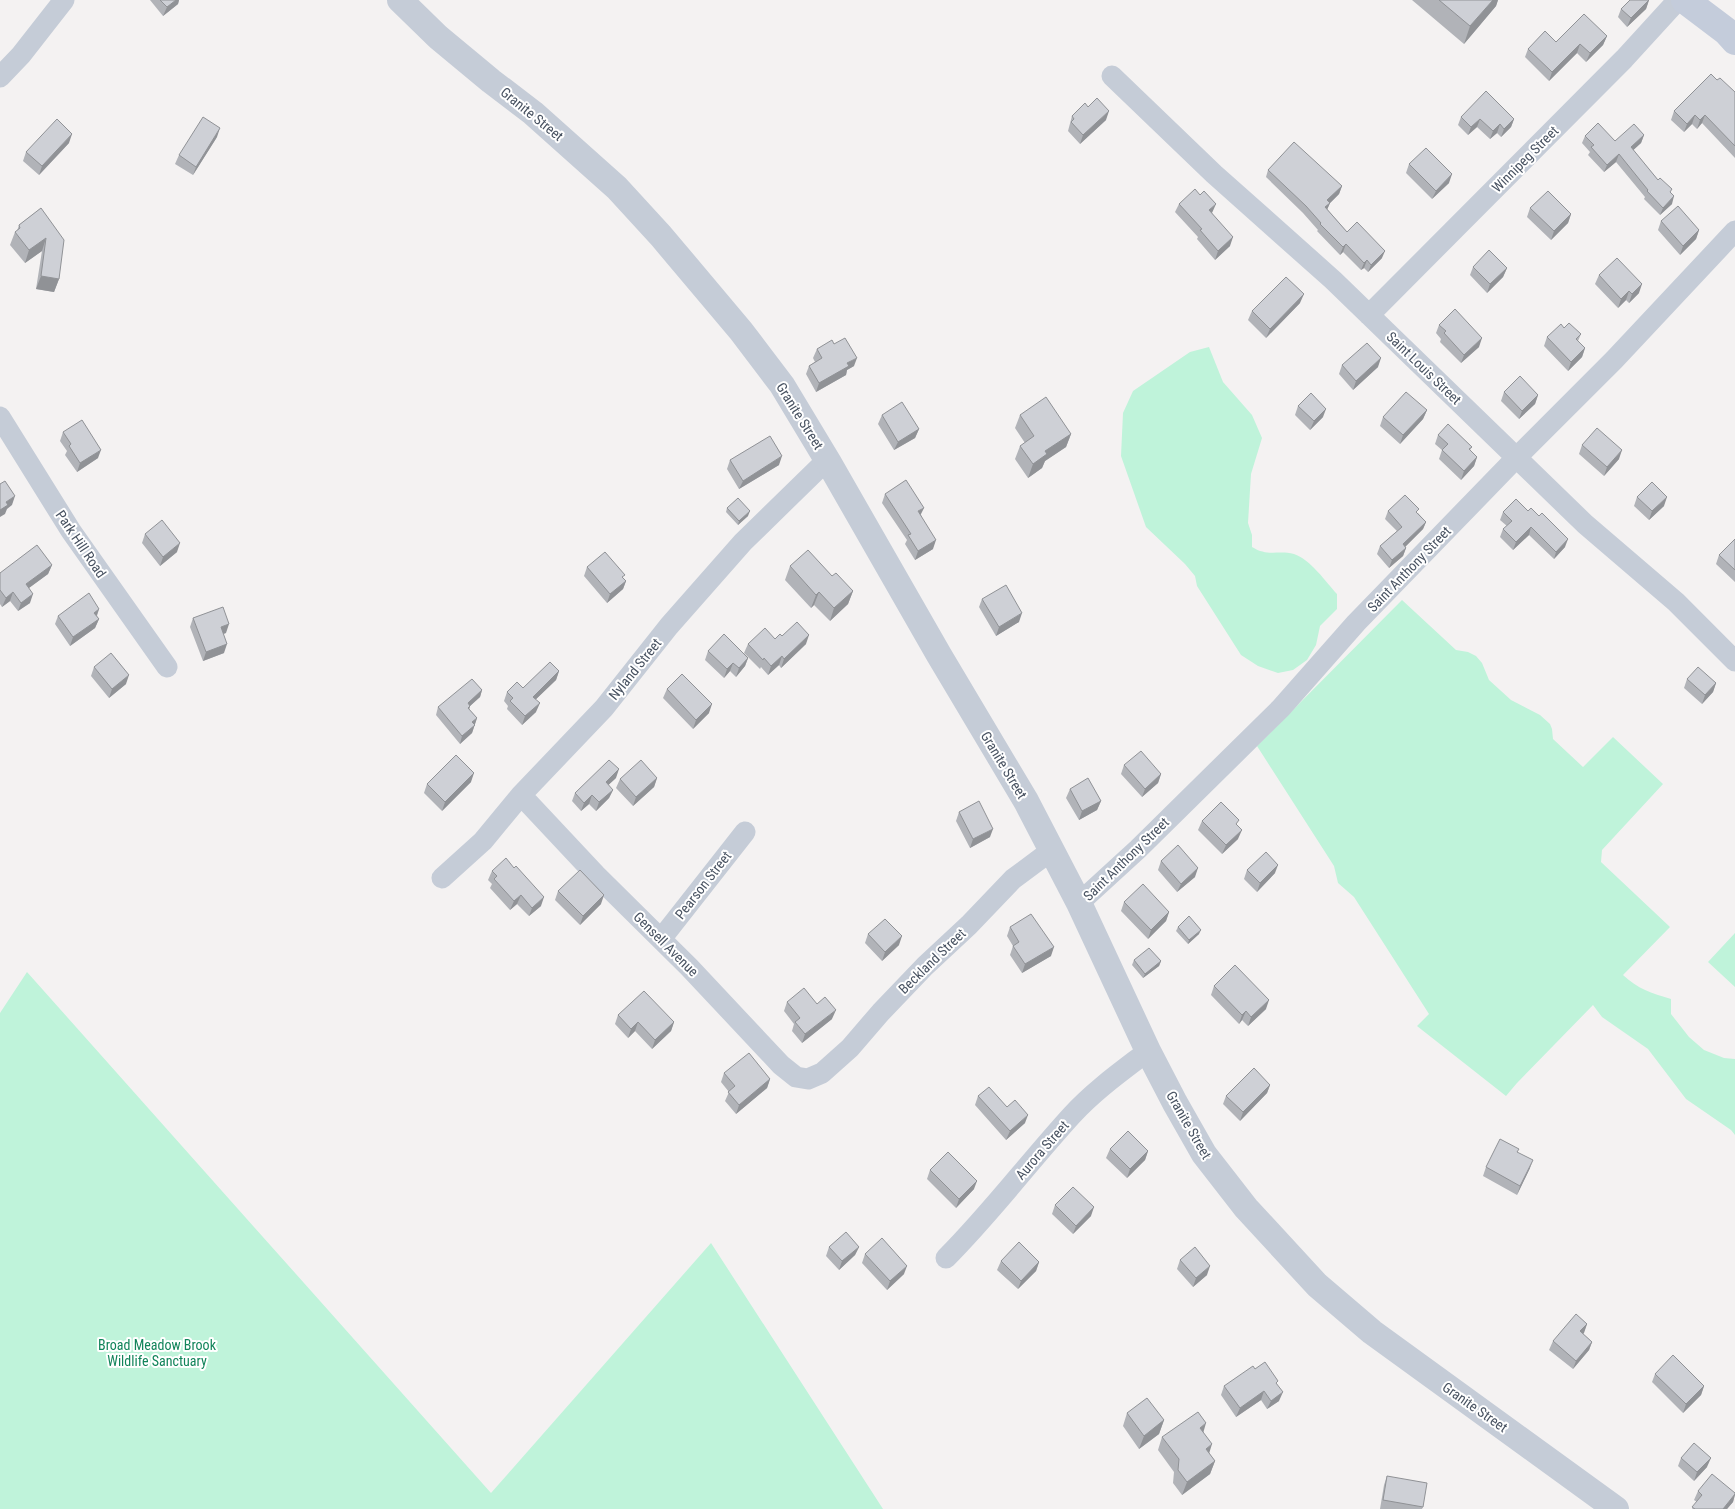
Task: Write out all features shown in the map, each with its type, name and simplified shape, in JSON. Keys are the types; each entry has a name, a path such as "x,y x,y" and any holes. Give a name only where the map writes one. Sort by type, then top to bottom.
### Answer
{"main road":[{"path":"1686,0 1726,31 1735,41"}],"street":[{"path":"0,77 21,55 64,0"},
{"name":"Granite Street","path":"400,0 438,37 491,81 533,112 617,188 661,236 741,331 782,386 827,460 936,651 1026,801 1080,903 1148,1051 1175,1103 1204,1154 1246,1208 1317,1285 1372,1332 1616,1509"},
{"name":"Winnipeg Street","path":"1369,314 1624,59 1678,0"},
{"name":"Saint Louis Street","path":"1112,76 1214,174 1369,314 1585,524 1676,602 1735,661"},
{"name":"Saint Anthony Street","path":"1080,903 1138,849 1281,708 1356,623 1614,360 1735,231"},
{"name":"Park Hill Road","path":"0,417 71,531 167,667"},
{"name":"Nyland Street","path":"442,878 483,841 521,795 604,708 669,626 743,542 827,460"},
{"name":"Gensell Avenue","path":"521,795 596,875 726,1006 781,1066 796,1077 808,1079 816,1075"},
{"name":"Pearson Street","path":"661,939 745,832"},
{"name":"Beckland Street","path":"816,1075 850,1048 925,966 969,925 1013,879 1052,850"},
{"name":"Aurora Street","path":"946,1258 973,1231 1074,1114 1111,1079 1148,1051"}],"green space":[{"path":"1209,347 1223,382 1252,415 1262,438 1251,474 1248,523 1252,535 1252,547 1263,552 1288,553 1300,557 1317,571 1337,594 1337,609 1320,626 1316,645 1307,660 1293,670 1278,673 1258,666 1241,655 1197,586 1195,576 1146,527 1121,456 1123,413 1133,391 1190,352"},
{"path":"1402,600 1456,650 1468,652 1476,656 1482,663 1489,680 1511,700 1540,715 1550,724 1553,739 1583,767 1613,737 1663,784 1602,850 1601,862 1670,927 1623,975 1645,990 1671,999 1671,1014 1689,1037 1704,1050 1724,1058 1735,1059 1735,1135 1731,1130 1686,1099 1648,1049 1602,1017 1593,1005 1506,1096 1417,1026 1429,1014 1354,897 1338,883 1334,866 1257,746"},
{"path":"1735,933 1735,987 1708,962"},
{"name":"Broad Meadow Brook Wildlife Sanctuary","path":"27,972 491,1493 711,1243 883,1509 0,1509 0,1013"}],"building":[{"path":"160,0 176,0 167,7"},
{"path":"1439,0 1493,0 1470,26"},
{"path":"1630,0 1649,0 1631,18 1621,9"},
{"path":"1584,14 1607,36 1590,53 1580,44 1552,72 1528,49 1545,31 1556,42"},
{"path":"1711,74 1717,80 1720,78 1735,92 1735,146 1705,115 1700,120 1695,115 1687,124 1674,111"},
{"path":"1486,91 1514,119 1504,129 1500,124 1493,131 1480,119 1471,127 1461,117"},
{"path":"1097,98 1109,111 1083,135 1071,122 1074,119 1072,116 1085,103 1088,107"},
{"path":"203,117 220,128 196,167 179,155"},
{"path":"57,119 72,134 42,166 26,152"},
{"path":"1598,123 1615,141 1634,124 1644,135 1631,147 1658,180 1660,178 1672,189 1670,192 1674,196 1663,208 1647,191 1619,154 1607,165 1591,147 1594,145 1585,136"},
{"path":"1294,142 1342,186 1327,200 1330,203 1325,207 1347,232 1357,222 1385,251 1371,265 1367,260 1364,263 1346,244 1343,247 1320,224 1306,206 1268,170"},
{"path":"1426,148 1452,174 1436,191 1409,164"},
{"path":"1195,189 1200,195 1204,191 1216,204 1209,210 1233,237 1218,251 1200,230 1202,229 1179,204"},
{"path":"1548,191 1571,214 1554,231 1530,208"},
{"path":"1678,206 1699,230 1683,246 1661,221"},
{"path":"41,208 64,240 59,279 41,276 46,238 29,250 15,232 20,228 19,225"},
{"path":"1489,250 1507,268 1490,284 1473,267"},
{"path":"1617,258 1642,284 1632,294 1629,291 1621,299 1599,275"},
{"path":"1286,277 1304,294 1270,329 1252,311"},
{"path":"1455,309 1482,338 1464,355 1444,333 1446,331 1439,325"},
{"path":"1569,323 1581,334 1576,339 1585,348 1571,362 1547,337 1561,324 1564,328"},
{"path":"845,338 857,358 847,363 849,366 819,383 809,366 822,358 817,349 832,340 834,344"},
{"path":"1367,343 1381,358 1356,381 1342,365"},
{"path":"1520,376 1538,395 1522,411 1504,392"},
{"path":"1406,392 1427,410 1403,435 1383,417"},
{"path":"1311,393 1326,409 1314,421 1298,406"},
{"path":"1046,397 1071,434 1045,451 1047,454 1033,464 1020,446 1034,436 1020,415"},
{"path":"902,402 919,429 898,442 882,415"},
{"path":"82,420 101,450 80,463 63,432"},
{"path":"1448,424 1472,447 1469,449 1477,457 1464,471 1442,450 1448,444 1438,435"},
{"path":"1597,428 1622,450 1607,467 1582,445"},
{"path":"770,436 782,456 743,481 730,460"},
{"path":"906,480 924,508 918,511 936,540 918,551 908,535 911,534 885,494"},
{"path":"5,481 15,496 6,502 8,505 0,510 0,484"},
{"path":"1652,482 1667,497 1652,511 1637,497"},
{"path":"1405,495 1419,509 1416,512 1426,522 1403,544 1406,548 1392,560 1380,546 1402,527 1388,511"},
{"path":"738,498 750,511 739,521 727,508"},
{"path":"1516,499 1528,511 1531,508 1539,516 1542,513 1568,539 1556,552 1531,527 1516,542 1503,529 1512,521 1503,512"},
{"path":"162,520 180,543 163,557 145,534"},
{"path":"1735,539 1735,570 1719,555"},
{"path":"37,545 52,565 26,584 33,594 21,603 13,592 6,598 0,590 0,573"},
{"path":"808,550 832,576 836,573 853,591 834,608 819,592 816,595 790,566"},
{"path":"605,552 625,575 622,577 626,581 610,594 587,567"},
{"path":"1006,585 1022,613 999,627 982,599"},
{"path":"89,593 99,609 94,613 99,619 73,637 58,616"},
{"path":"223,607 229,624 221,627 227,644 206,652 193,618"},
{"path":"797,622 809,635 784,659 782,656 771,666 748,644 765,628 775,639 780,634 782,636"},
{"path":"724,634 748,658 739,668 733,663 727,669 708,651"},
{"path":"111,653 129,675 112,689 94,667"},
{"path":"550,662 559,671 533,697 540,703 525,716 510,701 513,698 507,692 517,682 523,688"},
{"path":"1698,667 1716,683 1705,695 1687,679"},
{"path":"682,674 712,704 696,720 667,689"},
{"path":"472,679 482,690 468,703 470,706 468,708 477,718 472,722 475,725 462,736 438,707"},
{"path":"1141,751 1161,774 1145,789 1124,765"},
{"path":"456,755 474,773 445,802 427,784"},
{"path":"609,760 619,769 606,782 613,790 599,802 592,795 584,803 575,793"},
{"path":"641,760 657,778 636,797 620,779"},
{"path":"1088,778 1101,801 1082,811 1070,789"},
{"path":"979,801 993,829 973,839 959,812"},
{"path":"1221,802 1239,820 1236,824 1242,830 1226,845 1202,821"},
{"path":"1178,845 1198,868 1181,884 1161,861"},
{"path":"1266,852 1278,865 1260,883 1247,870"},
{"path":"506,858 514,868 516,866 544,897 532,908 521,895 514,901 494,879 497,876 492,871"},
{"path":"580,870 604,895 583,916 558,891"},
{"path":"1143,884 1169,912 1151,930 1124,902"},
{"path":"1031,914 1054,947 1025,964 1013,946 1019,942 1010,927"},
{"path":"1189,916 1201,930 1189,940 1178,927"},
{"path":"885,919 902,936 885,952 868,934"},
{"path":"1149,948 1161,961 1145,974 1134,960"},
{"path":"1235,965 1269,1000 1251,1017 1246,1011 1242,1015 1214,986"},
{"path":"804,988 817,1004 825,997 836,1010 805,1034 795,1022 800,1018 787,1002"},
{"path":"644,991 674,1022 655,1040 638,1022 631,1029 618,1015"},
{"path":"749,1053 770,1079 739,1105 728,1092 735,1086 724,1073"},
{"path":"1254,1068 1270,1085 1243,1112 1226,1096"},
{"path":"989,1087 1007,1107 1015,1100 1028,1115 1010,1131 978,1096"},
{"path":"1128,1131 1148,1151 1130,1169 1110,1149"},
{"path":"1500,1139 1519,1149 1517,1152 1533,1160 1520,1186 1486,1167"},
{"path":"948,1152 977,1181 959,1199 930,1170"},
{"path":"1073,1187 1094,1207 1076,1226 1055,1205"},
{"path":"846,1232 859,1247 842,1261 829,1247"},
{"path":"882,1238 907,1266 890,1281 865,1254"},
{"path":"1019,1242 1039,1262 1021,1281 1001,1261"},
{"path":"1195,1247 1210,1266 1196,1278 1180,1260"},
{"path":"1576,1314 1587,1324 1580,1331 1592,1342 1576,1361 1553,1341"},
{"path":"1673,1355 1704,1386 1686,1404 1655,1374"},
{"path":"1265,1362 1283,1392 1271,1401 1264,1391 1240,1408 1224,1386 1253,1366 1255,1369"},
{"path":"1147,1398 1164,1420 1144,1436 1127,1413"},
{"path":"1198,1412 1206,1423 1200,1428 1212,1444 1206,1449 1215,1461 1187,1482 1178,1470 1179,1459 1162,1437"},
{"path":"1694,1443 1711,1458 1697,1472 1681,1458"},
{"path":"1712,1474 1735,1494 1723,1509 1695,1509 1692,1507 1702,1495 1698,1491"},
{"path":"1387,1476 1427,1483 1423,1507 1383,1500"}]}
